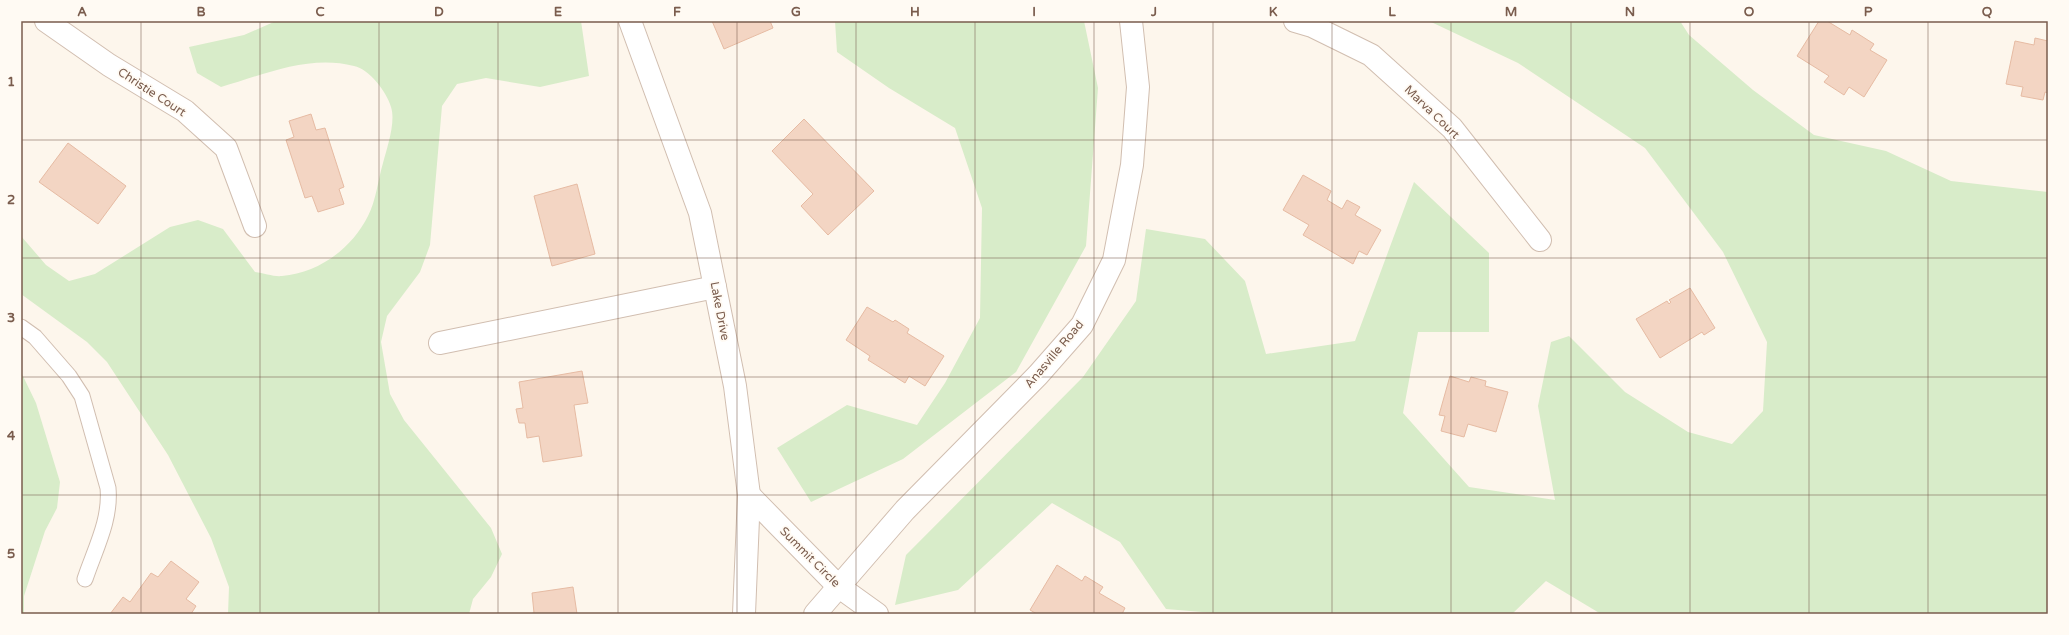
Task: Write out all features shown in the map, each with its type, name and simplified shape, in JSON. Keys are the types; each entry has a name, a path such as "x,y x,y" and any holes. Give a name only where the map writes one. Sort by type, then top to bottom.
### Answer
{"street":[{"name":"Christie Court","path":"46,21 110,65 185,111 226,148 240,181 255,226"},
{"name":"Lake Drive","path":"630,21 700,213 735,386 749,495 744,614"},
{"name":"Anasville Road","path":"815,614 905,510 1038,376 1082,325 1114,260 1132,164 1138,87 1131,21"},
{"name":"Marva Court","path":"1295,21 1312,26 1371,55 1452,128 1540,240"},
{"path":"440,343 715,287"},
{"name":"Summit Circle","path":"749,495 838,586 877,614"}],"lane":[{"path":"21,327 35,337 69,376 82,396 108,488 109,504 105,526 85,579"}],"green space":[{"path":"276,21 581,21 589,76 540,87 486,78 457,84 442,106 430,245 420,272 387,316 381,342 390,394 404,420 491,528 502,554 491,577 473,599 469,614 228,614 229,587 211,538 168,455 107,362 87,342 21,294 21,236 46,265 69,281 95,274 170,227 198,220 223,229 255,272 276,276 296,274 321,264 344,248 361,228 368,216 373,204 389,143 392,127 391,107 386,95 377,82 366,72 354,66 337,63 320,63 303,64 286,68 221,87 197,73 189,47 244,35"},
{"path":"835,21 1084,21 1098,88 1086,246 1016,372 903,459 811,502 777,448 847,405 917,425 945,383 980,318 982,208 955,128 889,88 837,52"},
{"path":"1429,21 1680,21 1689,35 1753,90 1814,135 1886,151 1951,181 2048,192 2048,614 1601,614 1546,581 1512,614 1226,614 1166,609 1120,542 1052,503 958,590 895,605 906,555 1083,377 1136,301 1146,229 1205,239 1245,281 1266,354 1355,341 1414,182 1489,253 1489,332 1418,332 1403,413 1469,487 1555,500 1538,406 1551,342 1569,336 1625,392 1688,432 1732,444 1763,411 1767,342 1723,252 1645,148 1518,63"},
{"path":"21,372 36,403 60,482 57,508 45,531 24,596 24,614 21,614"}],"building":[{"path":"712,21 770,21 773,28 724,49"},
{"path":"1819,21 1827,21 1850,35 1852,30 1874,44 1870,50 1887,60 1864,97 1849,87 1844,95 1824,82 1829,76 1797,56"},
{"path":"2035,38 2048,41 2048,93 2045,92 2043,100 2021,96 2023,87 2006,84 2015,41 2034,45"},
{"path":"311,114 316,130 325,128 344,187 339,189 344,204 318,212 312,196 305,198 286,140 294,137 289,121"},
{"path":"804,119 874,191 828,235 801,206 813,194 772,151"},
{"path":"68,143 126,186 98,224 39,182"},
{"path":"1303,175 1331,191 1327,200 1342,209 1347,200 1360,207 1355,215 1381,230 1367,255 1359,251 1353,264 1303,235 1309,225 1283,210"},
{"path":"577,184 595,254 552,266 534,196"},
{"path":"1690,288 1715,328 1704,335 1702,332 1660,358 1636,319 1667,301 1669,304 1671,302 1669,300"},
{"path":"867,307 893,322 895,320 909,329 907,333 944,356 925,386 909,376 905,383 868,360 870,356 846,340"},
{"path":"582,371 588,403 574,405 582,456 543,462 539,436 527,438 525,423 519,423 516,409 523,408 519,382"},
{"path":"1450,376 1469,382 1471,377 1486,381 1485,386 1508,392 1496,432 1468,424 1464,437 1441,431 1445,416 1439,415"},
{"path":"171,561 199,582 186,599 196,606 191,614 110,614 123,597 130,602 151,573 158,577"},
{"path":"1057,565 1082,581 1085,576 1103,587 1099,593 1125,608 1122,614 1037,614 1030,610"},
{"path":"573,587 577,614 529,614 534,613 532,593"}]}
